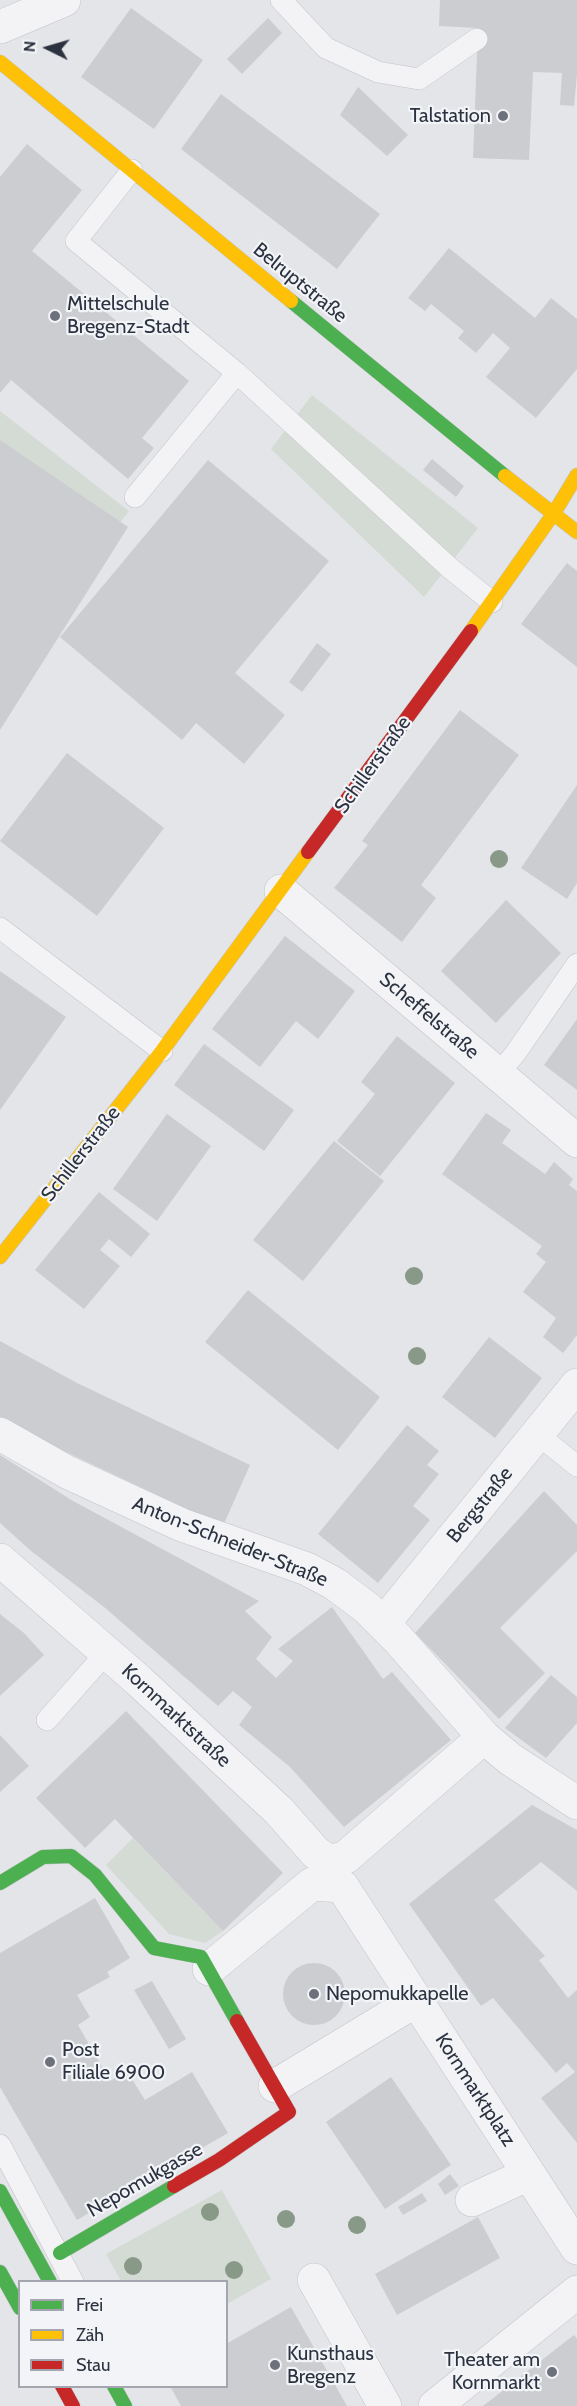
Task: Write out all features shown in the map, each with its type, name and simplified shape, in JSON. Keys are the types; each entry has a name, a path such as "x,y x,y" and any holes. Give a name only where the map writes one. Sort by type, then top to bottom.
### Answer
{"street":[{"path":"0,27 64,0"},
{"name":"Belruptstraße","path":"0,62 515,484 577,532"},
{"name":"Schillerstraße","path":"0,1257 162,1051 492,602 554,513 577,475"},
{"name":"Scheffelstraße","path":"280,891 577,1141"},
{"name":"Bergstraße","path":"383,1624 577,1385"},
{"name":"Anton-Schneider-Straße","path":"0,1434 67,1472 182,1525 307,1569 335,1584 367,1608 383,1624 484,1737 510,1759 577,1803"},
{"name":"Kornmarktstraße","path":"5,1569 107,1653 279,1811 336,1874"},
{"path":"209,1969 312,1884 336,1874 346,1857 484,1737"},
{"path":"0,1883 43,1857 71,1856 95,1875 154,1948 201,1957 274,2086 417,2000"},
{"name":"Kornmarktplatz","path":"336,1874 577,2248"},
{"name":"Nepomukgasse","path":"60,2253 219,2160 289,2112 274,2086"},
{"path":"472,2200 529,2174"},
{"path":"0,2191 50,2280"},
{"path":"0,2272 18,2304"},
{"path":"314,2280 385,2406"},
{"path":"435,2406 577,2292"},
{"path":"64,2388 73,2406"},
{"path":"115,2388 125,2406"}],"lane":[{"path":"281,0 326,48 378,72 419,79 477,39"},
{"path":"132,170 76,241 237,373 451,568 492,602"},
{"path":"135,497 237,373"},
{"path":"0,928 162,1051"},
{"path":"498,1074 577,964"},
{"path":"537,1434 577,1466"},
{"path":"47,1720 107,1653"},
{"path":"0,2145 73,2280"},
{"path":"125,2388 134,2406"}],"shaded area":[{"path":"312,395 478,528 424,597 271,449"},
{"path":"0,411 129,511 0,679"},
{"path":"133,1838 223,1931 205,1943 169,1934 106,1865"},
{"path":"222,2190 271,2279 228,2303 228,2280 120,2280 106,2254"}],"building":[{"name":"Talstation","path":"440,0 577,0 577,74 574,106 560,105 562,73 533,72 529,160 473,158 478,28 439,26"},
{"path":"131,8 203,60 154,129 81,77"},
{"path":"268,18 282,33 242,74 227,59"},
{"path":"358,87 408,135 387,156 340,115"},
{"path":"221,94 380,214 337,269 181,149"},
{"name":"Mittelschule Bregenz-Stadt","path":"27,144 82,190 32,251 189,381 142,438 154,448 128,479 11,380 0,393 0,177"},
{"path":"449,248 535,318 551,298 577,319 577,369 536,418 486,377 510,348 493,333 476,353 458,338 464,331 431,304 425,311 408,298"},
{"path":"0,440 128,527 0,730"},
{"path":"432,459 464,486 456,497 423,470"},
{"path":"208,460 329,561 235,673 285,715 244,764 196,723 182,740 60,637"},
{"path":"567,563 577,571 577,667 521,624"},
{"path":"317,643 331,654 302,692 289,682"},
{"path":"460,710 519,755 421,885 436,898 402,942 334,888 368,845 362,841"},
{"path":"67,753 164,828 97,916 0,841"},
{"path":"577,785 577,883 567,899 521,868"},
{"path":"506,900 561,953 496,1023 441,971"},
{"path":"285,936 355,991 318,1039 296,1021 260,1067 212,1029"},
{"path":"0,971 66,1017 0,1110"},
{"path":"577,1019 577,1090 544,1065"},
{"path":"397,1036 455,1083 380,1176 337,1141 375,1094 361,1082"},
{"path":"204,1044 294,1110 264,1151 174,1085"},
{"path":"486,1113 511,1130 502,1143 545,1174 554,1162 573,1179 569,1185 577,1191 577,1335 563,1353 543,1337 556,1318 523,1292 546,1262 536,1254 542,1246 442,1174"},
{"path":"167,1114 211,1146 157,1221 113,1189"},
{"path":"334,1141 384,1181 303,1281 253,1240"},
{"path":"99,1192 150,1234 131,1257 109,1239 100,1250 120,1266 84,1309 35,1270"},
{"path":"248,1290 380,1397 338,1450 205,1342"},
{"path":"489,1337 542,1378 495,1438 442,1397"},
{"path":"0,1341 77,1383 250,1465 223,1526 45,1442 0,1418"},
{"path":"407,1425 439,1451 427,1465 439,1474 413,1506 430,1520 378,1583 318,1534"},
{"path":"0,1455 73,1501 259,1601 245,1611 272,1637 256,1659 276,1678 293,1661 278,1649 332,1607 383,1679 392,1672 451,1740 344,1827 290,1767 239,1725 252,1707 233,1691 218,1706 104,1607 31,1551 0,1523"},
{"path":"544,1491 577,1525 577,1551 500,1628 545,1673 499,1719 415,1633"},
{"path":"0,1614 24,1633 44,1655 0,1696"},
{"path":"551,1675 577,1697 577,1723 546,1758 505,1728"},
{"path":"126,1711 283,1873 223,1931 115,1819 85,1848 36,1798"},
{"path":"0,1735 29,1766 0,1792"},
{"path":"532,1805 577,1830 577,1891 541,1862 494,1900 545,1956 539,1960 568,1998 577,1990 577,2143 541,2098 575,2072 567,2063 556,2073 493,1998 481,2006 409,1904"},
{"name":"Post Filiale 6900","path":"95,1898 130,1958 107,1972 110,1977 77,1995 90,2017 78,2025 110,2081 127,2071 145,2100 192,2072 228,2133 77,2220 0,2087 0,1953"},
{"name":"Nepomukkapelle","path":"308,1963 320,1963 336,1972 343,1982 345,1994 343,2006 336,2016 320,2025 308,2025 297,2020 288,2011 283,2000 283,1988 288,1977 297,1968"},
{"path":"152,1981 186,2039 169,2049 134,1990"},
{"path":"391,2077 451,2165 385,2209 326,2122"},
{"path":"450,2174 459,2186 445,2195 438,2184"},
{"path":"422,2193 427,2201 403,2215 398,2207"},
{"path":"478,2217 500,2258 397,2315 375,2274"},
{"name":"Kunsthaus Bregenz","path":"291,2307 347,2406 181,2406 171,2388 228,2388 228,2343"},
{"name":"Theater am Kornmarkt","path":"574,2335 577,2339 577,2406 483,2406"}],"traffic: fast":[{"path":"291,301 505,476"},
{"path":"0,1883 43,1857 71,1856 95,1875 154,1948 201,1957 237,2021"},
{"path":"60,2253 174,2186"},
{"path":"0,2191 49,2280"},
{"path":"0,2272 18,2304"},
{"path":"115,2388 125,2406"}],"traffic: slow":[{"path":"0,62 291,301"},
{"path":"471,631 554,513 577,475"},
{"path":"505,476 577,532"},
{"path":"0,1257 162,1051 308,852"}],"traffic: jam":[{"path":"308,852 471,631"},
{"path":"174,2186 219,2160 289,2112 237,2021"},
{"path":"63,2388 73,2406"}],"place":[{"name":"Talstation","path":"503,116"},
{"name":"Mittelschule Bregenz-Stadt","path":"55,316"},
{"name":"Nepomukkapelle","path":"314,1994"},
{"name":"Post Filiale 6900","path":"50,2062"},
{"name":"Kunsthaus Bregenz","path":"275,2365"},
{"name":"Theater am Kornmarkt","path":"552,2372"}]}
